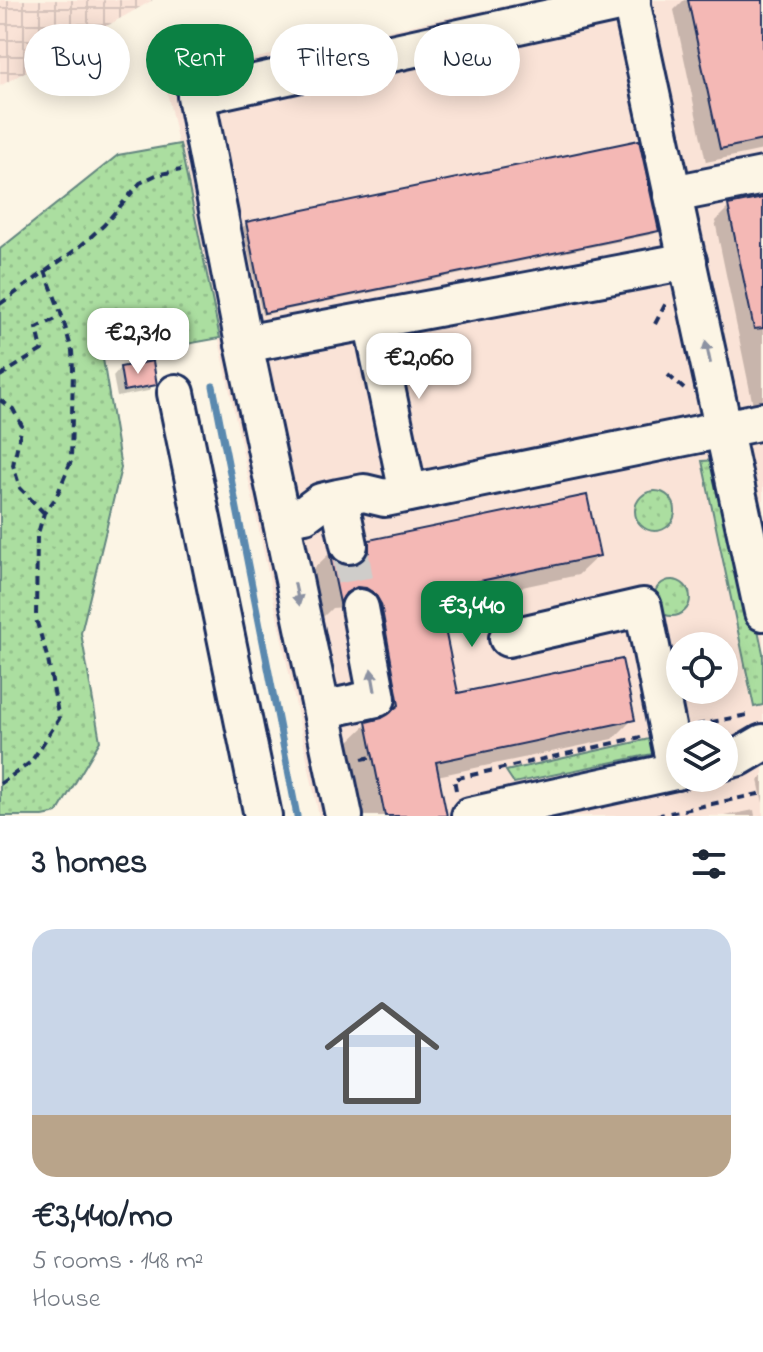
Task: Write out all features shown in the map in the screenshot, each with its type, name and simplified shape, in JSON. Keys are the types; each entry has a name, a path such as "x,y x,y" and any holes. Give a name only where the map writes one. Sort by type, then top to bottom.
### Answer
{"street":[{"path":"344,816 322,710 293,516 244,344 196,96 631,1 723,429 752,505 763,612"},
{"path":"673,194 763,176"},
{"path":"244,344 688,261"},
{"path":"372,320 397,496"},
{"path":"176,393 259,815"},
{"path":"293,516 321,502 338,498 364,493 397,496 763,421"},
{"path":"293,516 324,521 346,531 397,496"},
{"path":"508,638 643,607 666,726"},
{"path":"322,710 377,698 360,608"},
{"path":"738,757 759,728"},
{"path":"464,804 666,772"}],"path":[{"path":"0,304 78,248 104,225 140,183 156,175 209,163"},
{"path":"0,784 31,762 59,719 48,660 36,619 37,537 44,513 56,498 71,461 73,370 72,351 45,271"},
{"path":"0,376 42,350 37,328 62,316"},
{"path":"0,400 13,409 22,426 13,465 20,488 44,513"},
{"path":"738,729 759,728"},
{"path":"464,804 454,779 666,731"},
{"path":"656,816 763,793"}],"shaded area":[{"path":"0,0 153,0 110,24 24,24 24,73 0,86"},
{"path":"534,0 763,0 763,816 319,816 168,96 254,96 254,58 270,55 270,96 398,96 398,28 414,25 414,96 520,96 520,24 419,24"}],"green space":[{"path":"180,144 220,338 103,359 121,468 81,633 100,741 57,813 0,816 0,249 118,155"},
{"path":"717,460 729,493 763,653 763,705 754,707 702,461"},
{"path":"655,491 669,497 675,511 669,525 655,531 641,525 635,511 641,497"},
{"path":"672,580 685,585 690,598 685,611 672,616 659,611 654,598 659,585"},
{"path":"658,737 657,753 514,783 506,771"}],"building":[{"path":"688,0 763,0 763,140 720,149"},
{"path":"639,140 659,231 264,313 246,222"},
{"path":"763,198 763,328 754,329 728,205"},
{"path":"153,361 157,385 124,391 120,367"},
{"path":"587,495 600,556 437,590 458,693 622,659 635,720 436,762 447,816 385,816 366,722 382,718 399,705 381,604 375,594 357,587 346,593 340,603 329,551 334,560 342,565 354,565 369,552 369,540"}],"waterway":[{"path":"213,386 297,816"}],"tunnel":[{"path":"349,545 360,608"}]}
